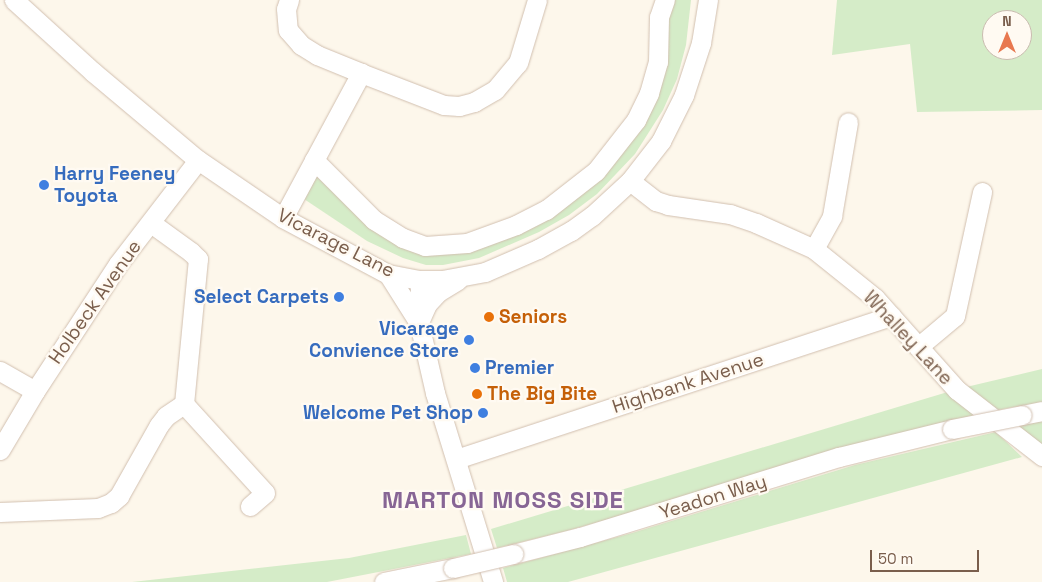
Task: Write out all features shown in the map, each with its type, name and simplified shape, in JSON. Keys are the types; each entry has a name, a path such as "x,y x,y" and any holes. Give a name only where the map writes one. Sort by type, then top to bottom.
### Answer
{"street":[{"name":"Vicarage Lane","path":"14,0 93,72 198,160 283,218 388,274 420,280 419,323 435,393 493,582"},
{"path":"289,0 286,14 288,30 301,46 317,56 444,105 459,106 474,102 495,90 518,64 537,0"},
{"name":"Vicarage Lane","path":"314,160 374,220 403,238 425,246 437,247 468,243 484,238 546,210 596,171 636,120 649,93 658,62 660,16 665,0"},
{"path":"420,280 461,278 485,272 517,260 571,231 592,216 630,181 661,141 684,95 701,42 708,0"},
{"path":"283,218 361,74"},
{"path":"814,250 832,216 848,122"},
{"name":"Holbeck Avenue","path":"0,450 35,391 118,264 198,160"},
{"name":"Whalley Lane","path":"630,181 656,201 668,205 730,214 756,223 814,250 875,298 957,390 1042,456"},
{"path":"918,347 955,316 982,192"},
{"path":"151,223 192,252 198,260 184,404 265,493 250,506"},
{"path":"388,274 419,323"},
{"path":"419,323 427,304 438,292 461,278"},
{"name":"Highbank Avenue","path":"456,459 891,316"},
{"path":"0,371 35,391"},
{"path":"0,512 98,508 111,503 119,496 166,416 184,404"},
{"name":"Yeadon Way","path":"384,582 514,554 580,537 840,457 952,429 1042,412"}],"green space":[{"path":"665,0 691,0 686,45 677,79 663,110 635,154 597,194 569,215 539,232 479,258 443,265 426,265 403,258 367,241 304,199 322,167 374,220 425,246 546,210 636,120"},
{"path":"837,0 1042,0 1042,110 917,112 910,44 832,55"},
{"path":"1042,369 1042,402 992,411 962,388"},
{"path":"951,391 978,414 570,530 497,548 491,529"},
{"path":"1042,421 1042,446 1015,427"},
{"path":"996,432 1022,457 568,582 507,582 503,568 632,533 855,465"},
{"path":"466,535 471,554 327,582 132,582 349,558"}],"place":[{"name":"Harry Feeney Toyota","path":"44,185"},
{"name":"Select Carpets","path":"339,297"},
{"name":"Seniors","path":"489,317"},
{"name":"Vicarage Convience Store","path":"469,340"},
{"name":"Premier","path":"475,368"},
{"name":"The Big Bite","path":"477,394"},
{"name":"Welcome Pet Shop","path":"483,413"}],"district":[{"name":"MARTON MOSS SIDE","path":"503,500"}]}
